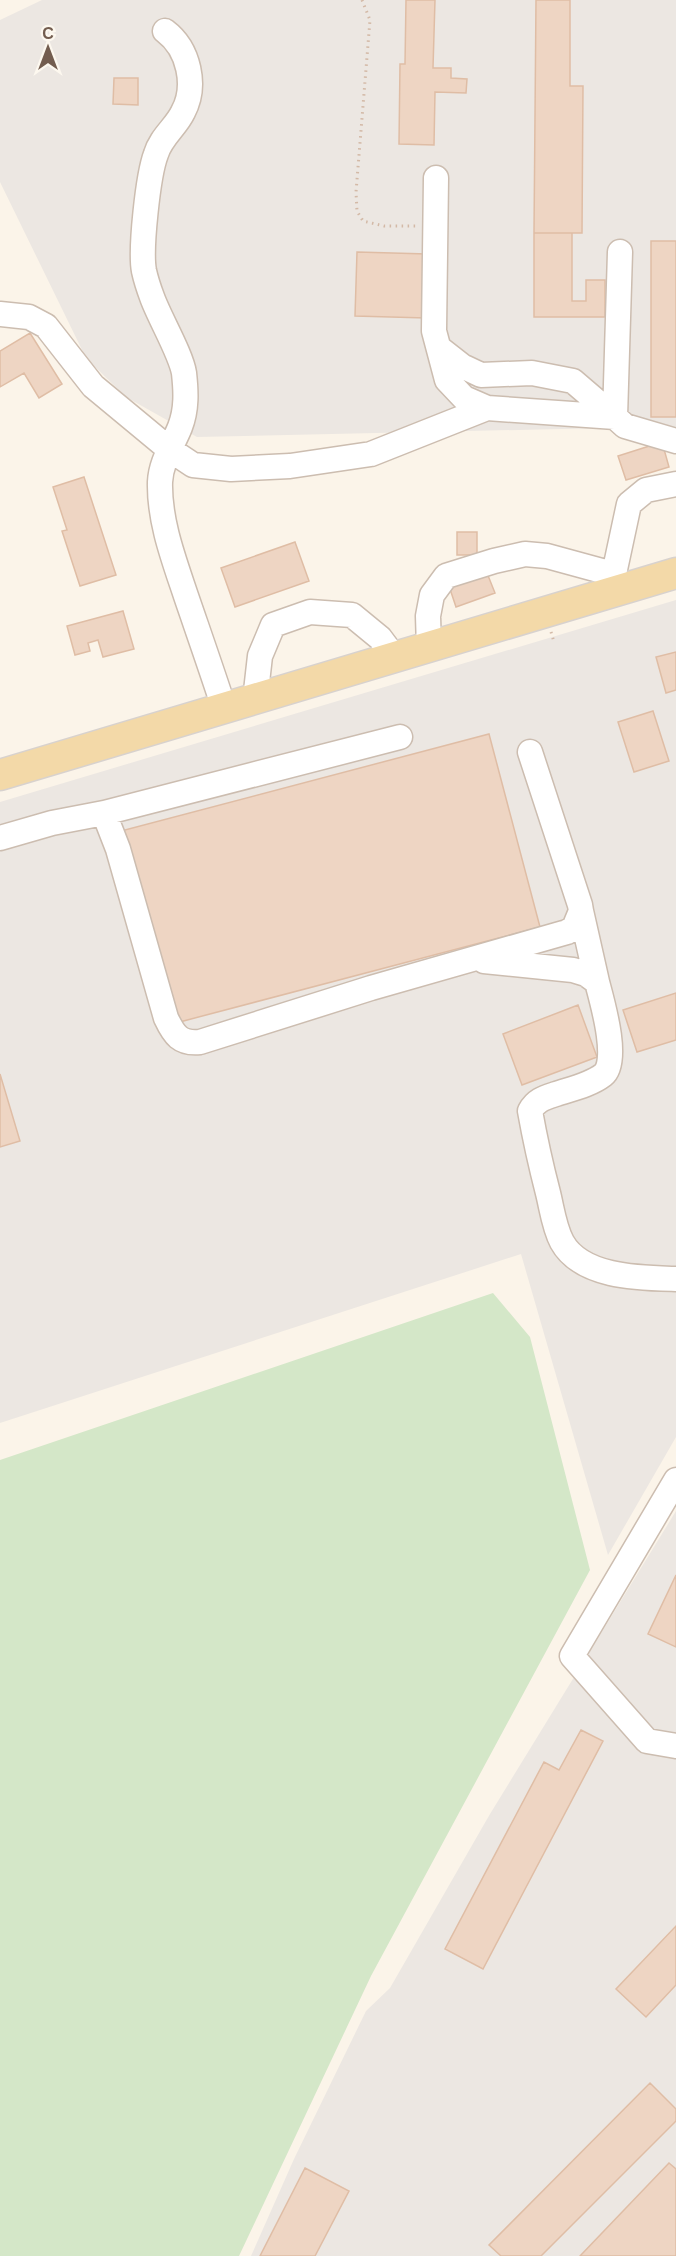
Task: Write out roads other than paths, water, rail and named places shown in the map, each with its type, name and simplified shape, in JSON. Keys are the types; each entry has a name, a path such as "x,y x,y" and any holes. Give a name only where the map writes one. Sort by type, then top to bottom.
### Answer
{"main road":[{"path":"0,775 429,648 612,584 676,573"}],"street":[{"path":"165,30 174,37 184,54 189,73 189,96 183,114 167,132 156,154 147,200 144,240 144,270 152,298 183,369 185,410 169,448 160,480 161,508 174,560 224,708"},
{"path":"436,178 434,331 447,380 464,398 487,408 615,417"},
{"path":"615,417 620,252"},
{"path":"0,314 28,317 46,326 93,386 193,465 231,469 290,466 370,454 487,408"},
{"path":"438,348 462,366 481,375 532,373 573,381 625,426 676,441"},
{"path":"429,648 428,616 432,595 446,576 525,554 547,556 612,584 629,504 646,490 676,484"},
{"path":"255,700 260,656 273,625 310,612 352,615 380,638 395,658"},
{"path":"0,838 52,823 104,813 400,737"},
{"path":"530,752 580,911 610,1048 609,1067 604,1074 594,1081 544,1098 534,1104 530,1111 555,1221 563,1243 573,1255 587,1264 609,1273 629,1277 676,1279"},
{"path":"104,813 118,849 166,1018 174,1034 189,1043 200,1042 371,988 567,932 574,928 580,911"},
{"path":"472,959 573,970 586,974 597,982"},
{"path":"676,1480 572,1656 647,1742 676,1746"}]}
